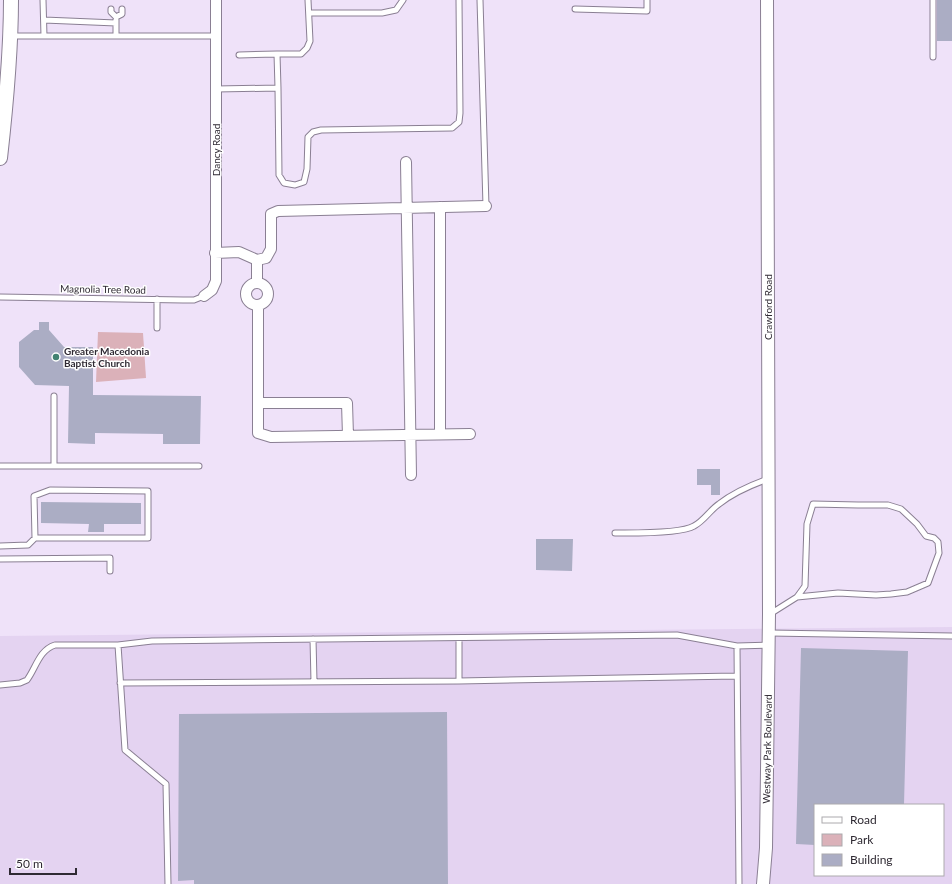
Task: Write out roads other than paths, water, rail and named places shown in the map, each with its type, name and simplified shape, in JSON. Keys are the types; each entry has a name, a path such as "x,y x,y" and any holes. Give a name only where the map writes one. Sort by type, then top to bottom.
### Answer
{"main road":[{"path":"0,158 7,96 11,36 11,0"}],"street":[{"name":"Dancy Road","path":"204,296 212,290 216,281 216,0"},
{"name":"Crawford Road","path":"767,0 769,614"},
{"path":"406,162 411,475"},
{"path":"216,253 239,252 257,260 266,258 272,249 271,214 278,211 486,206"},
{"path":"440,207 440,434"},
{"path":"257,260 257,282"},
{"path":"257,282 264,285 268,292 265,302 258,306 251,304 245,295 247,288 253,283 257,282"},
{"path":"258,306 258,433 271,437 470,434"},
{"path":"258,403 347,403 348,436"},
{"name":"Westway Park Boulevard","path":"763,884 766,848 769,614"}],"lane":[{"path":"43,0 44,36"},
{"path":"238,55 301,54 308,48 310,41 308,0"},
{"path":"309,13 382,13 396,10 403,0"},
{"path":"277,54 279,175 284,183 294,185 304,182 308,169 308,137 313,132 321,130 452,128 459,122 459,0"},
{"path":"480,0 486,206"},
{"path":"576,9 647,10 647,0"},
{"path":"933,0 933,57"},
{"path":"111,9 111,12 116,20 116,36"},
{"path":"44,20 116,20 122,14 122,9"},
{"path":"11,36 216,36"},
{"path":"216,89 278,88"},
{"name":"Magnolia Tree Road","path":"0,297 194,300 204,296"},
{"path":"157,328 158,299"},
{"path":"54,396 54,466"},
{"path":"0,466 199,466"},
{"path":"615,533 642,533 682,530 693,527 708,515 717,505 754,484 769,479"},
{"path":"0,546 28,545 35,538 148,538 148,491 50,490 34,496 35,538"},
{"path":"769,614 797,597 805,586 807,524 813,504 858,506 888,505 901,509 917,524 926,536 934,538 938,542 939,553 928,583 907,592 876,595 838,593 797,597"},
{"path":"0,559 110,558 110,571"},
{"path":"0,685 27,680 44,650 55,645 118,645 152,641 677,636 737,646 769,639 952,636"},
{"path":"459,638 459,681"},
{"path":"313,639 314,682"},
{"path":"118,645 125,750 166,784 168,884"},
{"path":"737,646 736,676 739,884"},
{"path":"120,683 459,681 736,676"}],"place":[{"name":"Greater Macedonia Baptist Church","path":"56,357"}]}
